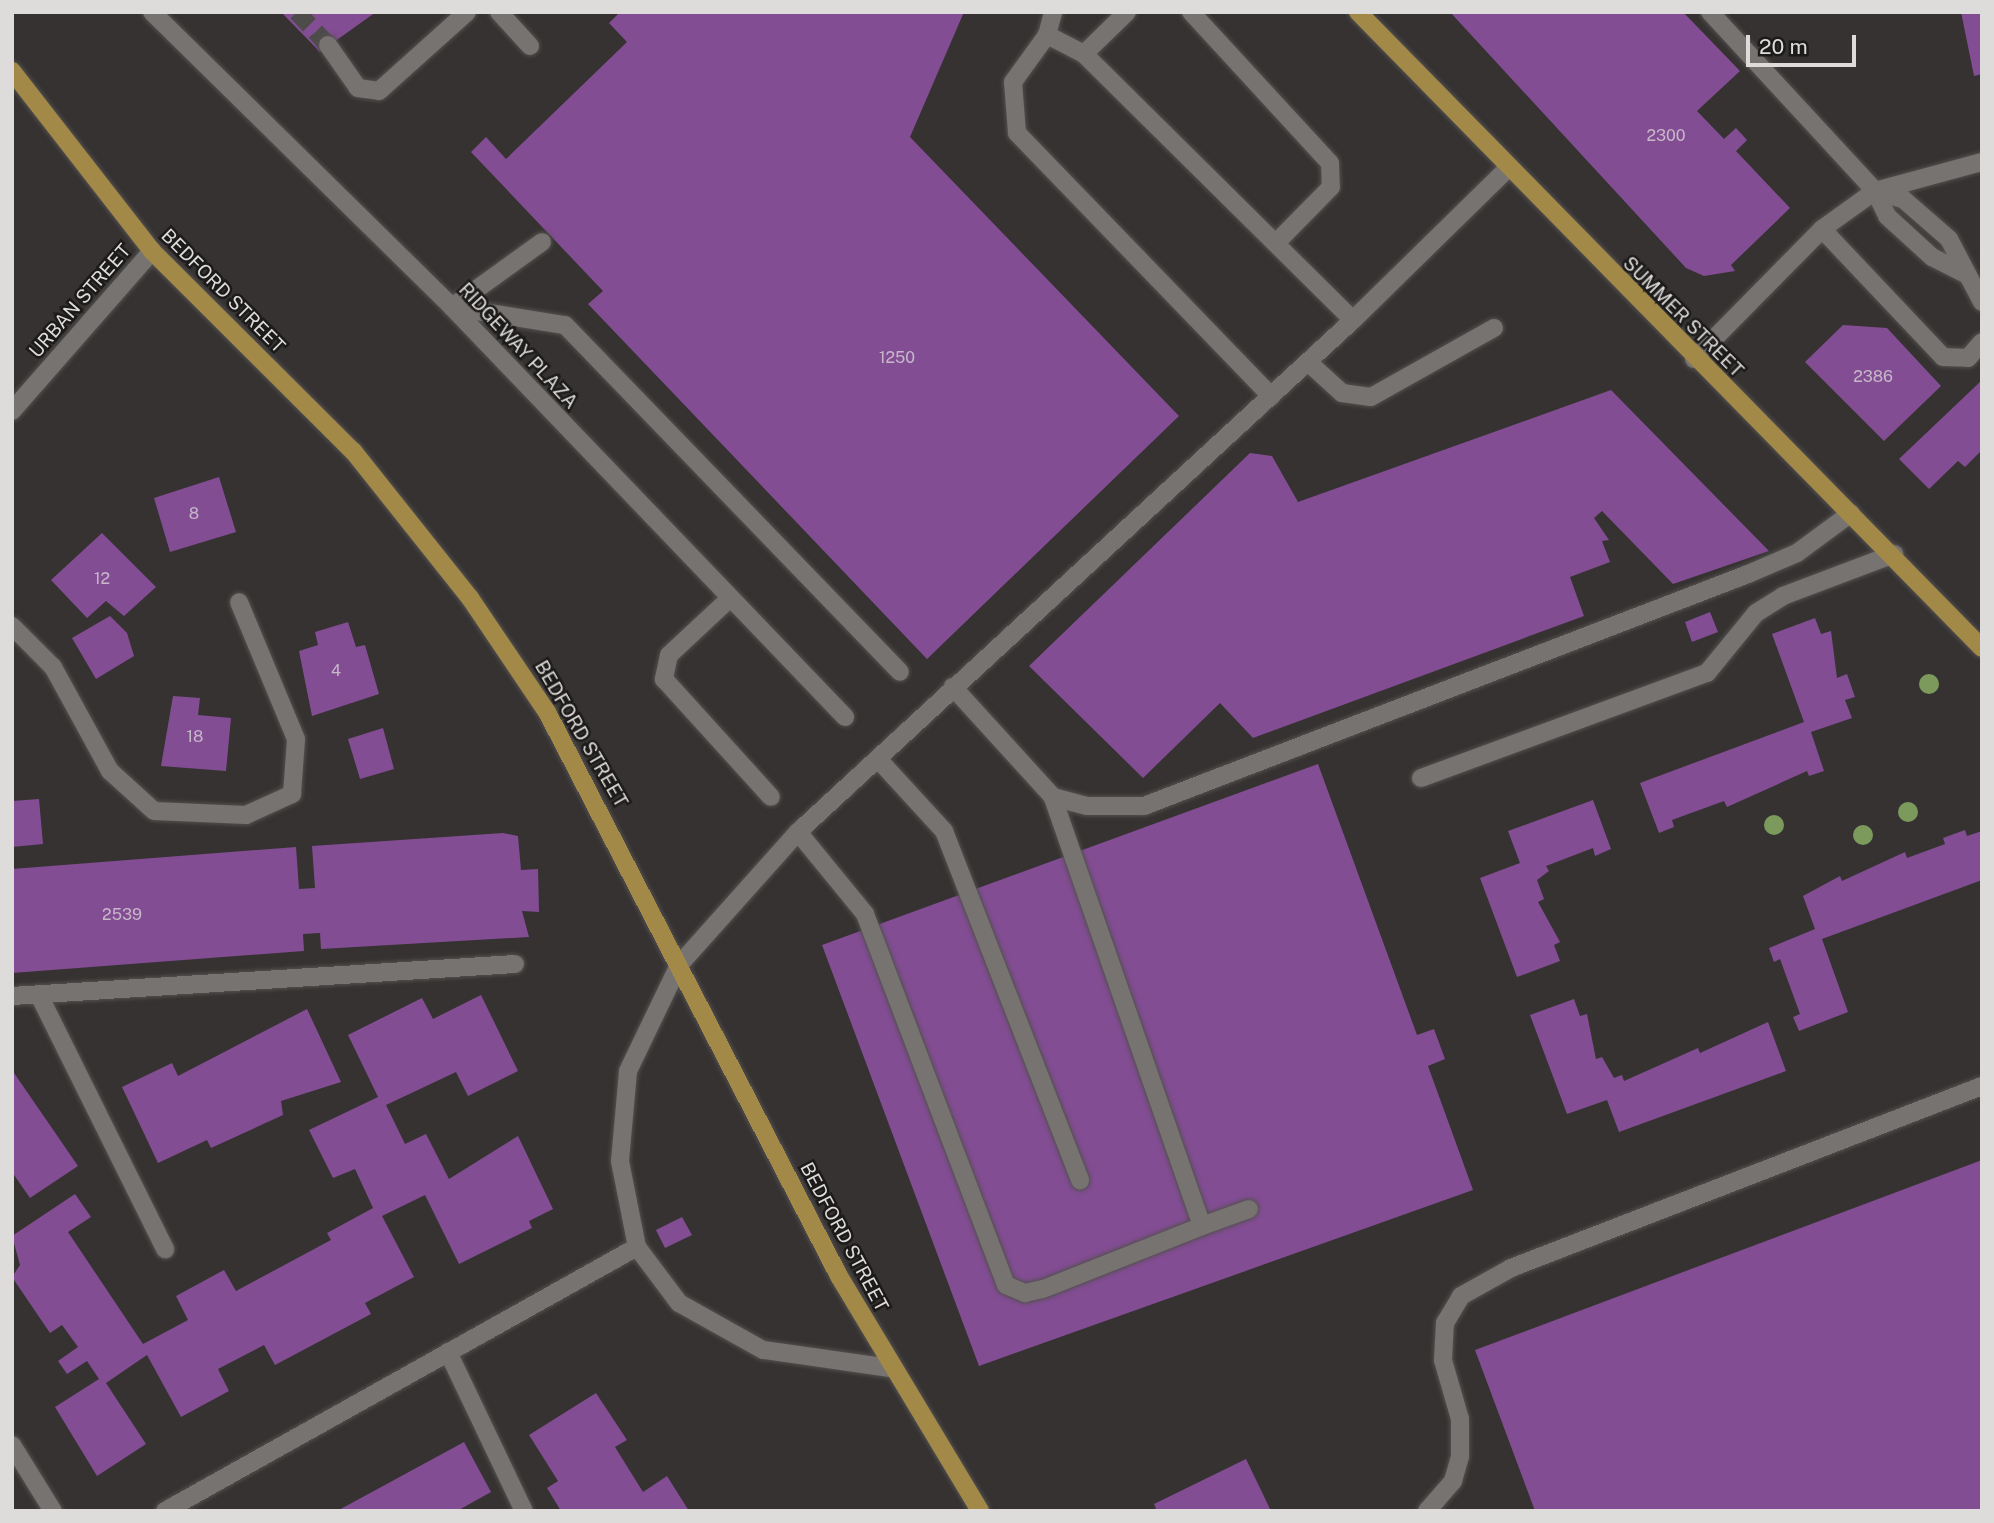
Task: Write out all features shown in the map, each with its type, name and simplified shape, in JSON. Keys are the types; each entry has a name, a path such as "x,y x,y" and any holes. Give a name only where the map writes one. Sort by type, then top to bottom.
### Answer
{"main road":[{"name":"SUMMER STREET","path":"1358,12 1506,170 1894,554 1982,648"},
{"name":"BEDFORD STREET","path":"12,71 152,251 353,451 470,598 547,712 890,1368 980,1511"}],"street":[{"name":"RIDGEWAY PLAZA","path":"152,12 452,307 727,601 845,717"},
{"path":"328,44 358,88 379,91 467,12"},
{"path":"499,12 530,46"},
{"path":"1053,12 1047,35 1013,82 1017,133 1271,396"},
{"path":"1084,54 1128,12"},
{"path":"1191,12 1330,163 1331,187 1276,243"},
{"path":"1710,12 1875,191 1903,199 1949,239 1982,302"},
{"path":"1047,35 1084,54 1353,320"},
{"path":"1694,359 1822,229 1875,191 1982,162"},
{"path":"890,1368 763,1350 679,1303 637,1247 620,1161 628,1071 679,965 798,832 1353,320 1506,170"},
{"path":"1822,229 1943,357 1968,358 1982,342"},
{"path":"452,307 542,242"},
{"name":"URBAN STREET","path":"12,411 152,251"},
{"path":"452,307 565,325 900,672"},
{"path":"1308,362 1342,393 1371,397 1494,328"},
{"path":"1053,797 1087,806 1144,806 1748,574 1797,553 1851,513"},
{"path":"1421,778 1707,673 1756,613 1783,596 1894,554"},
{"path":"727,601 669,655 664,679 771,797"},
{"path":"12,626 53,667 110,771 154,811 246,815 292,794 296,739 239,602"},
{"path":"953,687 1053,797 1202,1226"},
{"path":"878,759 944,831 1080,1180"},
{"path":"1144,806 1158,818"},
{"path":"798,832 865,914 1006,1285 1025,1293 1043,1289 1249,1209"},
{"path":"12,996 515,964"},
{"path":"39,995 165,1249"},
{"path":"1427,1511 1453,1481 1460,1456 1460,1419 1443,1360 1445,1323 1461,1296 1511,1268 1982,1086"},
{"path":"165,1511 637,1247"},
{"path":"448,1352 524,1511"},
{"path":"12,1445 53,1511"}],"building":[{"path":"281,12 376,12 320,52"},
{"path":"620,12 964,12 910,137 1179,416 927,659 588,304 603,291 471,152 486,137 506,159 627,42 609,23"},
{"path":"1450,12 1683,12 1740,71 1697,111 1724,139 1736,128 1747,140 1736,151 1790,208 1731,265 1735,271 1704,276 1686,268"},
{"path":"1961,12 1982,12 1982,74 1974,76"},
{"path":"1843,325 1887,328 1941,386 1884,441 1805,362"},
{"path":"1982,380 1982,450 1965,467 1958,461 1929,489 1899,459"},
{"path":"1611,390 1769,551 1673,584 1602,511 1594,518 1609,540 1602,541 1610,562 1570,577 1584,616 1253,738 1220,703 1143,778 1029,666 1250,453 1272,456 1298,502"},
{"path":"219,477 236,532 170,552 154,498"},
{"path":"102,533 156,587 124,616 106,601 87,618 51,580"},
{"path":"1710,612 1718,632 1692,642 1685,622"},
{"path":"110,616 127,633 134,656 96,679 72,638"},
{"path":"1815,618 1821,634 1831,631 1837,678 1847,674 1855,697 1845,700 1852,718 1811,732 1824,771 1809,776 1807,771 1727,807 1724,801 1672,820 1674,827 1659,833 1640,783 1804,722 1772,634"},
{"path":"348,622 356,647 365,645 379,694 312,716 299,651 318,645 315,632"},
{"path":"173,696 200,698 198,715 231,718 226,771 161,766"},
{"path":"383,728 394,769 360,779 348,739"},
{"path":"1318,764 1417,1035 1434,1029 1445,1059 1428,1066 1473,1190 979,1366 822,945"},
{"path":"39,799 43,844 12,847 12,801"},
{"path":"1593,800 1611,849 1595,856 1593,848 1546,866 1549,871 1537,880 1544,899 1538,902 1560,942 1554,945 1560,961 1517,977 1480,878 1520,863 1508,831"},
{"path":"1965,830 1967,836 1982,831 1982,880 1822,939 1848,1012 1799,1031 1793,1017 1800,1014 1780,959 1774,962 1769,948 1815,929 1803,896 1840,876 1842,881 1905,852 1907,858 1945,844 1943,838"},
{"path":"503,833 518,836 521,870 538,869 539,912 522,911 529,937 321,949 320,933 303,934 304,951 12,973 12,869 296,847 299,889 315,888 312,846"},
{"path":"481,995 518,1071 468,1096 456,1072 386,1105 405,1144 426,1134 449,1179 518,1136 553,1209 529,1221 532,1228 459,1264 425,1195 382,1216 414,1277 365,1303 371,1314 275,1365 264,1345 218,1369 229,1391 181,1417 147,1355 106,1383 146,1444 97,1476 55,1407 99,1379 87,1361 67,1374 58,1361 78,1347 62,1325 50,1333 12,1277 20,1265 12,1236 75,1194 91,1217 68,1232 143,1344 188,1320 176,1296 224,1270 236,1291 331,1240 327,1233 373,1208 355,1169 333,1178 309,1130 378,1097 348,1035 422,998 433,1019"},
{"path":"1574,999 1580,1016 1587,1014 1596,1059 1602,1057 1614,1078 1622,1075 1624,1081 1698,1048 1700,1053 1768,1022 1786,1071 1619,1132 1607,1100 1567,1114 1530,1015"},
{"path":"307,1009 341,1082 281,1101 283,1115 211,1148 207,1140 158,1163 122,1087 172,1063 178,1076"},
{"path":"12,1070 78,1166 30,1198 12,1172"},
{"path":"1982,1160 1982,1511 1535,1511 1475,1350"},
{"path":"682,1217 692,1235 665,1248 656,1230"},
{"path":"596,1393 627,1440 615,1447 643,1492 667,1476 689,1511 561,1511 547,1488 558,1481 529,1435"},
{"path":"464,1442 491,1492 457,1511 337,1511"},
{"path":"1246,1459 1271,1511 1157,1511 1154,1504"}],"tunnel":[{"path":"297,12 328,45"}]}
